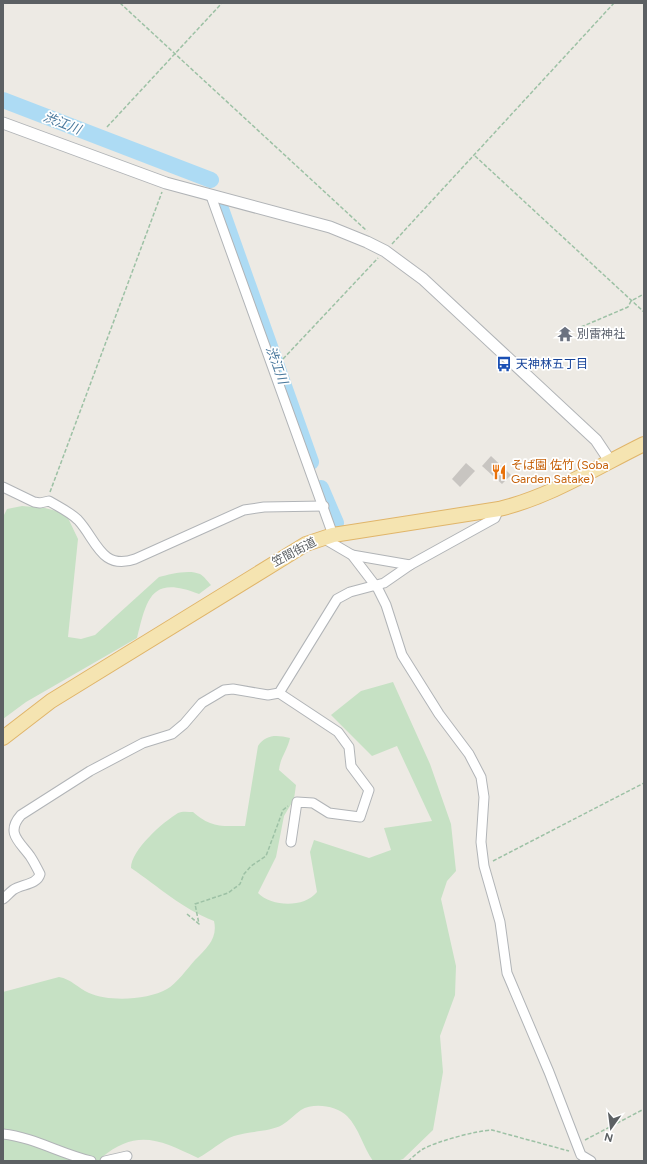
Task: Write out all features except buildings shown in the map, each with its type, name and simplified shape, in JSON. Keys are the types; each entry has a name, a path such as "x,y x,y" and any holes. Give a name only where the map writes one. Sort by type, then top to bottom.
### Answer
{"main road":[{"name":"笠間街道","path":"3,738 51,701 306,544 328,536 499,509 532,499 644,444"}],"street":[{"path":"3,123 166,182 211,196 330,227 385,251 422,279 596,440 610,461"},
{"path":"211,196 324,506 328,536 352,555 375,584 386,606 402,655 439,714 469,754 481,777 484,797 481,842 484,866 500,922 507,974 581,1155 591,1161"},
{"path":"3,487 34,502 40,503 47,501 63,509 78,521 102,554 110,559 122,562 135,559 244,510 264,507 324,506"},
{"path":"3,899 13,890 39,878 40,874 30,856 15,838 14,826 21,815 90,771 143,743 172,734 184,724 202,703 224,690 232,689 268,695 279,692 337,599 343,595 375,584 384,583 410,565 495,518 499,509"},
{"path":"352,555 410,565"},
{"path":"279,692 338,732 349,747 351,766 369,790 360,816 325,812 313,803 306,802 296,804 291,842"},
{"path":"3,1134 21,1137 71,1156 91,1161"},
{"path":"105,1161 127,1156 123,1161"}],"path":[{"path":"120,3 365,228 368,232 367,242"},
{"path":"107,127 222,3"},
{"path":"283,359 475,155 614,3"},
{"path":"475,155 644,312"},
{"path":"47,501 166,182"},
{"path":"581,327 628,306 631,300 643,295"},
{"path":"484,866 644,783"},
{"path":"187,914 199,924 194,907 195,904 228,893 240,884 244,874 251,866 266,856 283,810 286,806 296,804"},
{"path":"408,1161 422,1150 439,1142 481,1130 492,1130 567,1151 578,1147 644,1110"}],"green space":[{"path":"22,506 45,508 60,512 68,518 78,539 68,637 81,639 95,635 159,577 180,572 190,572 200,574 211,585 199,594 170,587 161,589 148,601 137,638 26,702 3,719 3,517 7,509"},
{"path":"393,682 430,764 451,824 456,871 447,881 441,899 456,966 455,995 440,1036 443,1072 433,1130 403,1159 397,1161 373,1161 355,1126 347,1116 337,1110 325,1106 312,1106 301,1110 285,1123 277,1127 240,1134 230,1138 198,1158 160,1142 137,1140 126,1143 114,1149 101,1158 101,1161 3,1161 3,992 59,977 89,993 97,996 117,999 150,996 159,993 167,989 182,976 204,951 213,938 215,927 214,921 181,904 131,868 132,861 136,853 149,837 164,823 180,812 193,812 205,821 217,825 245,826 258,746 261,742 272,736 290,738 279,770 296,785 294,799 284,816 276,857 258,893 264,898 279,903 288,904 304,901 317,892 310,852 314,840 369,858 391,850 384,828 432,821 397,746 372,756 331,715 361,691"}],"waterway":[{"name":"渋江川","path":"3,100 211,180"},
{"name":"渋江川","path":"220,206 311,462"},
{"name":"渋江川","path":"321,488 336,523"}],"place":[{"name":"別雷神社","path":"565,334"},
{"name":"天神林五丁目","path":"504,364"},
{"name":"そば園 佐竹 (Soba Garden Satake)","path":"499,472"}]}
